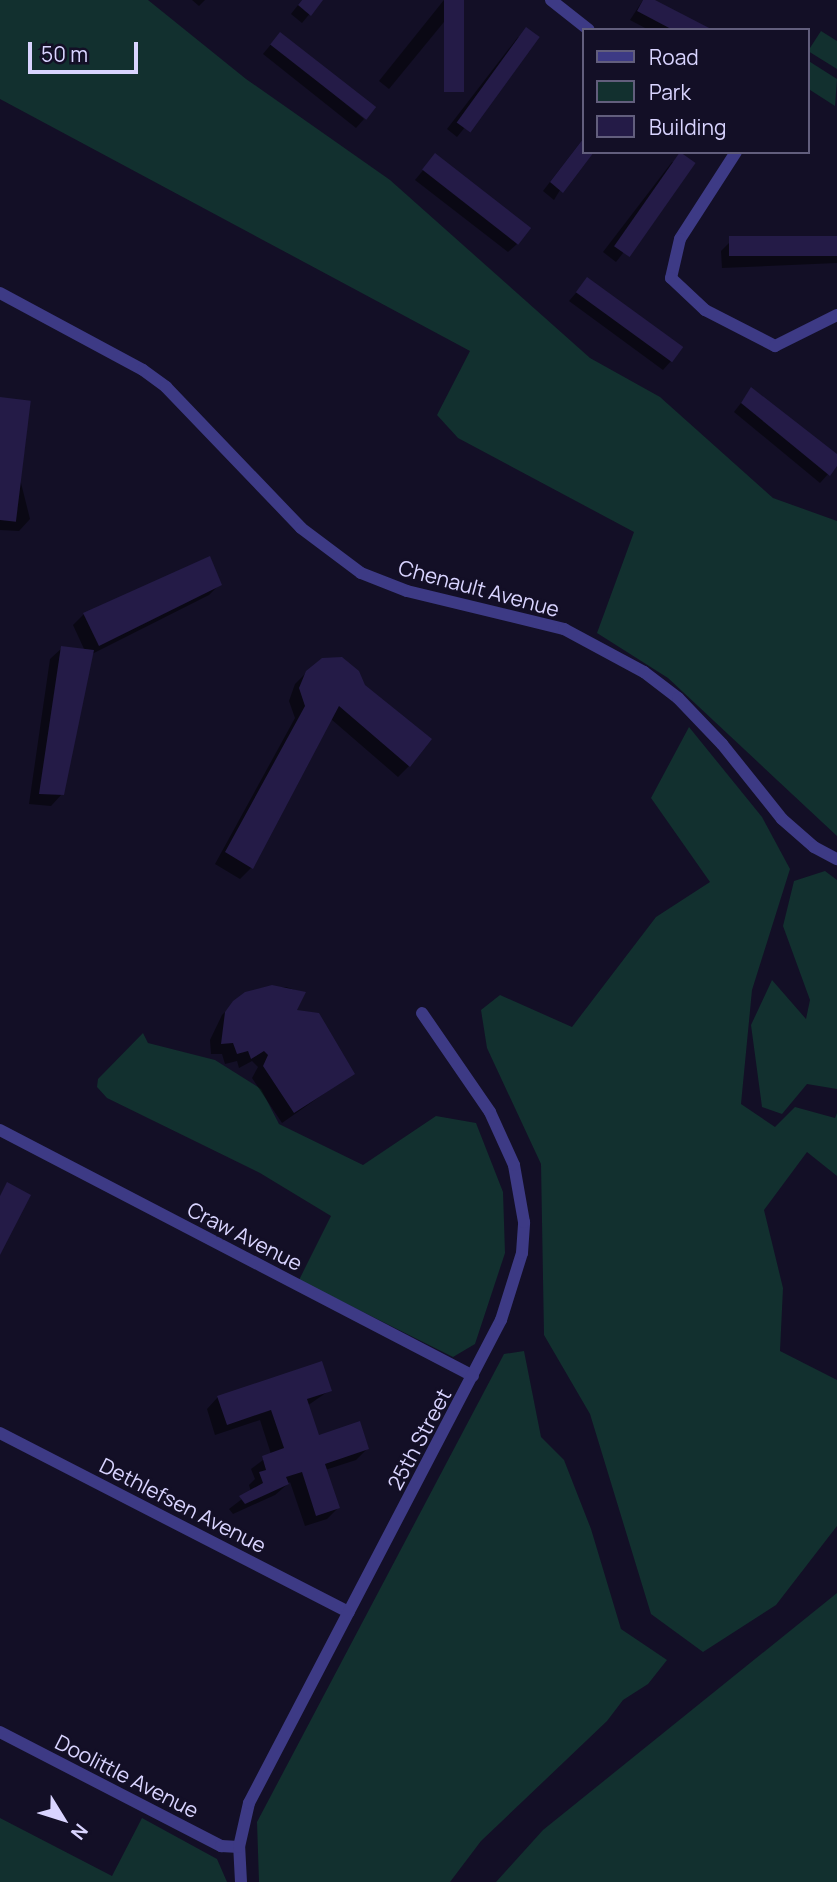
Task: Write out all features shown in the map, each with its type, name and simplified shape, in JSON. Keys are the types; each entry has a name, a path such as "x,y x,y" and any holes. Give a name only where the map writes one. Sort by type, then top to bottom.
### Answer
{"street":[{"path":"551,0 586,28"},
{"path":"735,154 680,239 671,278 705,310 775,346 837,315"},
{"name":"Chenault Avenue","path":"0,293 143,370 166,387 294,521 361,573 407,592 564,629 644,672 678,698 722,744 782,819 814,847 837,859"},
{"name":"25th Street","path":"241,1882 239,1847 249,1802 473,1376 511,1294 523,1253 522,1203 514,1165 490,1112 422,1013"},
{"name":"Craw Avenue","path":"0,1130 473,1376"},
{"name":"Dethlefsen Avenue","path":"0,1433 349,1612"},
{"name":"Doolittle Avenue","path":"0,1732 221,1846 239,1847"}],"green space":[{"path":"0,0 148,0 246,79 390,180 590,358 660,397 773,498 837,521 837,836 668,678 597,633 634,532 458,438 437,415 470,351 0,99"},
{"path":"821,31 837,41 837,69 809,52"},
{"path":"809,61 837,79 835,106 809,89"},
{"path":"689,727 762,817 790,869 752,990 741,1104 775,1127 795,1107 835,1118 837,1113 837,1176 807,1152 764,1210 783,1288 780,1351 837,1380 837,1526 776,1605 703,1652 651,1614 590,1414 544,1335 541,1164 487,1048 481,1010 500,995 572,1027 656,917 710,882 651,798"},
{"path":"825,871 837,880 837,1089 807,1084 782,1114 762,1107 751,1025 772,980 806,1019 810,1000 783,926 794,881"},
{"path":"143,1033 148,1043 215,1060 261,1089 279,1124 363,1165 436,1116 476,1123 503,1192 505,1253 475,1344 453,1357 299,1280 331,1216 260,1173 107,1098 97,1087 98,1079"},
{"path":"524,1351 541,1437 564,1460 591,1529 621,1629 667,1660 648,1684 623,1700 607,1721 481,1841 450,1882 259,1882 257,1822 504,1354"},
{"path":"837,1593 837,1882 496,1882 543,1830"},
{"path":"0,1818 112,1876 142,1818 217,1859 227,1882 0,1882"}],"building":[{"path":"302,0 323,0 311,16 298,5"},
{"path":"444,0 464,0 464,92 444,92"},
{"path":"643,0 655,0 709,28 669,28 637,11"},
{"path":"526,27 540,37 470,132 457,122"},
{"path":"280,32 376,107 366,120 270,45"},
{"path":"582,140 582,154 592,154 563,193 550,182"},
{"path":"435,153 531,228 518,245 422,170"},
{"path":"679,154 683,154 696,163 630,257 614,246"},
{"path":"729,236 837,236 837,256 729,256"},
{"path":"587,277 683,347 672,362 576,292"},
{"path":"751,387 837,454 837,466 830,476 741,403"},
{"path":"0,397 31,401 16,522 0,520"},
{"path":"210,556 222,585 99,646 83,613"},
{"path":"61,646 94,650 64,795 39,794"},
{"path":"342,657 359,671 365,685 432,739 410,767 339,706 253,869 225,852 305,706 299,688 306,671 322,658"},
{"path":"272,985 306,992 297,1010 319,1013 355,1074 294,1113 263,1066 268,1055 264,1051 251,1059 248,1051 237,1054 233,1043 221,1044 225,1012 233,1001 245,992"},
{"path":"7,1182 31,1195 0,1255 0,1196"},
{"path":"322,1361 332,1391 307,1399 319,1435 360,1421 369,1449 325,1464 340,1508 316,1516 302,1472 286,1477 289,1484 245,1504 239,1496 263,1483 259,1472 266,1470 262,1456 284,1448 271,1410 227,1425 217,1396"}]}
